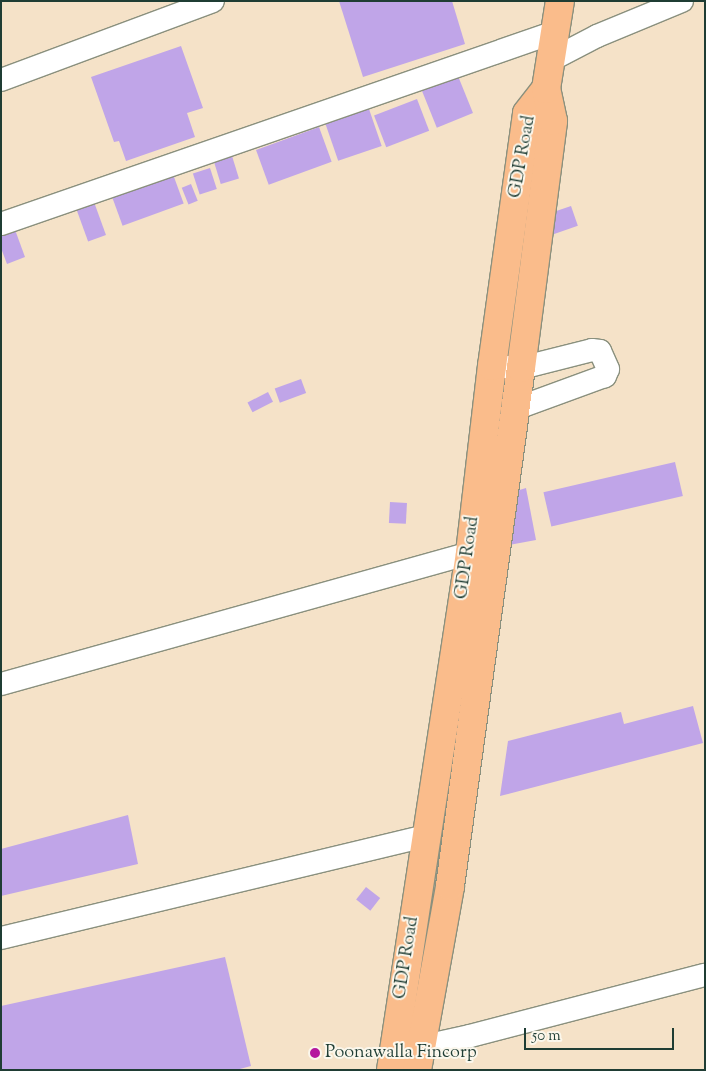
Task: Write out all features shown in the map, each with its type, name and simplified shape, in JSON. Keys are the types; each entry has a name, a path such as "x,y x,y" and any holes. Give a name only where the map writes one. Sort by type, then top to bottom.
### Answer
{"main road":[{"path":"546,89 560,1"},
{"name":"GDP Road","path":"405,1058 426,836 470,552 492,366 527,113 546,89"},
{"name":"GDP Road","path":"405,1058 450,886 553,121 546,89"}],"street":[{"path":"1,80 213,1"},
{"path":"551,60 598,36 682,1"},
{"path":"1,224 555,32"},
{"path":"492,366 520,368 597,349 600,351 608,369 605,376 515,409"},
{"path":"1,684 470,552"},
{"path":"1,938 426,836"},
{"path":"405,1058 470,1036 705,975"}],"building":[{"path":"339,1 452,1 465,44 363,77"},
{"path":"181,46 203,108 187,113 195,137 126,161 119,141 114,142 91,77"},
{"path":"458,76 473,113 437,128 422,91"},
{"path":"417,99 429,131 386,147 374,115"},
{"path":"369,109 382,146 338,161 326,124"},
{"path":"319,127 332,162 269,185 256,150"},
{"path":"229,146 239,179 221,184 211,152"},
{"path":"170,166 184,204 123,226 109,188"},
{"path":"210,168 217,189 200,194 193,174"},
{"path":"191,184 198,201 188,204 182,188"},
{"path":"94,202 106,235 88,241 76,208"},
{"path":"571,206 578,226 551,235 545,215"},
{"path":"14,227 25,257 7,264 1,248 1,232"},
{"path":"301,379 306,393 280,403 275,389"},
{"path":"268,392 273,402 253,412 248,402"},
{"path":"675,462 683,496 551,526 543,492"},
{"path":"526,488 536,540 509,545 513,492"},
{"path":"390,502 407,503 406,524 389,523"},
{"path":"693,706 703,743 500,796 508,741 621,712 624,724"},
{"path":"128,815 138,864 1,896 1,849"},
{"path":"366,887 380,898 370,911 356,900"},
{"path":"225,957 251,1066 236,1070 1,1070 1,1006"}],"place":[{"name":"Poonawalla Fincorp","path":"315,1053"}]}
